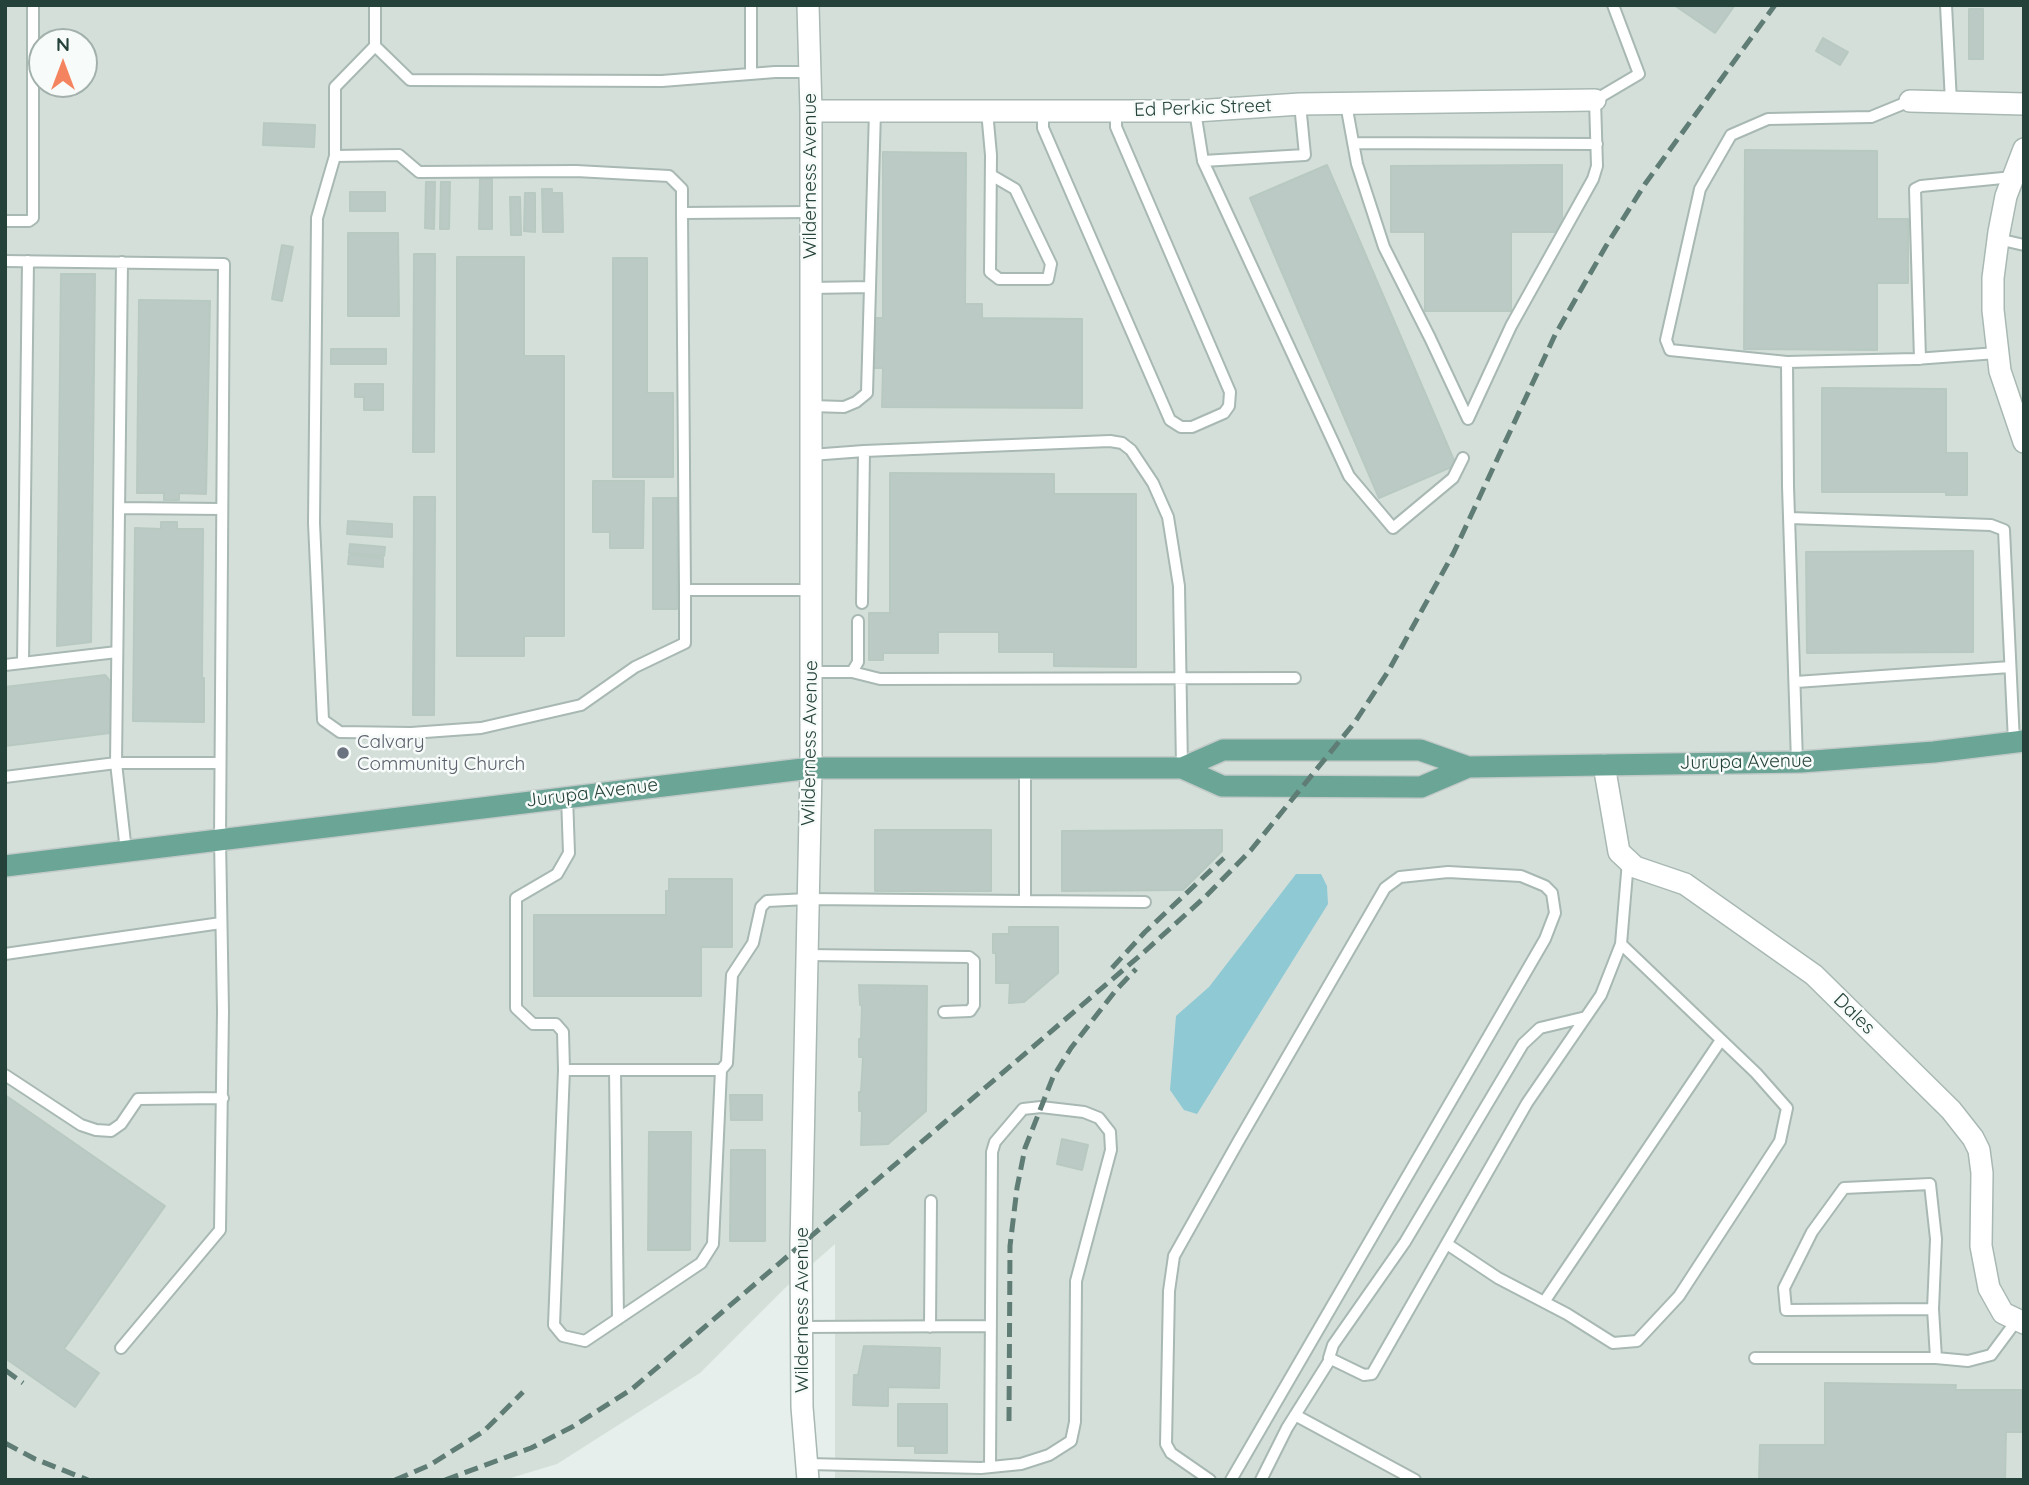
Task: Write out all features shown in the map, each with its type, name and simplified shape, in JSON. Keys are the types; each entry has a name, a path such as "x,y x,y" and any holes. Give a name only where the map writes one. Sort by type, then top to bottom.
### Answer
{"main road":[{"name":"Jurupa Avenue","path":"5,866 811,768 1182,768 1223,750 1420,750 1468,767 1797,762 1934,752 2019,741"},
{"name":"Jurupa Avenue","path":"1182,768 1222,786 1421,787 1468,767"}],"street":[{"name":"Wilderness Avenue","path":"807,1472 802,1407 802,1327 811,768 811,111 808,5"},
{"name":"Ed Perkic Street","path":"811,111 1195,111 1300,104 1595,100"},
{"path":"1910,101 2024,104"},
{"path":"2024,149 2006,197 1993,289 1997,353 2007,396 2024,442"},
{"path":"1604,765 1619,852 1628,861"},
{"name":"Dales","path":"1628,861 1635,867 1685,884 1814,975 1951,1110 1979,1150 1982,1173 1981,1246 1989,1288 2003,1313 2020,1322"}],"lane":[{"path":"5,221 29,221 33,218 33,5"},
{"path":"374,5 375,46 410,80 662,81 809,72"},
{"path":"751,5 751,74"},
{"path":"1346,103 1357,164 1384,247 1468,419 1511,327 1593,179 1597,166 1595,100 1639,74 1614,5"},
{"path":"1946,5 1951,102"},
{"path":"335,156 399,155 419,172 576,171 668,176 682,189 685,643 635,667 581,705 481,728 411,733 340,732 323,720 314,523 317,218 335,156 335,87 375,46"},
{"path":"1910,101 1871,117 1768,119 1731,135 1700,189 1666,340 1670,350 1787,362 1920,359 1997,353"},
{"path":"1203,161 1305,155 1300,104"},
{"path":"811,406 844,407 867,393 875,111"},
{"path":"987,111 991,175 990,272 999,279 1048,279 1051,264 1015,189 991,175"},
{"path":"1043,111 1043,128 1170,420 1181,427 1192,427 1224,413 1230,392 1116,127 1116,111"},
{"path":"1195,111 1203,161 1349,477 1394,528 1453,478 1463,458"},
{"path":"1353,143 1597,144"},
{"path":"1920,359 1915,189 1921,186 2013,177"},
{"path":"682,213 811,212"},
{"path":"1998,239 2024,245"},
{"path":"5,261 224,264 219,839 223,1098 220,1230 121,1348"},
{"path":"23,663 28,261"},
{"path":"122,262 116,762 126,851"},
{"path":"811,288 870,287"},
{"path":"1787,362 1797,762"},
{"path":"811,455 864,450 1110,441 1122,443 1131,450 1153,483 1168,517 1180,586 1182,768"},
{"path":"862,603 864,450"},
{"path":"120,508 222,509"},
{"path":"1790,518 1991,525 2004,530 2010,667 2019,741"},
{"path":"685,590 811,590"},
{"path":"852,672 858,662 858,621"},
{"path":"5,665 117,652"},
{"path":"1796,682 2010,667"},
{"path":"811,672 852,672 880,679 1295,678"},
{"path":"5,777 116,762 220,763"},
{"path":"1025,768 1025,901"},
{"path":"567,796 569,853 557,874 516,898 516,1008 533,1024 556,1024 563,1032 564,1070 554,1325 563,1335 585,1341 701,1263 713,1244 721,1070 727,1063 732,975 753,943 761,907 767,901 808,899 1144,902"},
{"path":"1331,1358 1364,1375 1372,1374 1527,1104 1601,995 1622,944 1628,861"},
{"path":"1210,1480 1171,1454 1166,1444 1169,1291 1174,1256 1385,888 1400,877 1448,872 1521,876 1545,886 1552,893 1555,913 1545,939 1231,1480"},
{"path":"5,954 221,923"},
{"path":"1447,1244 1497,1278 1613,1343 1637,1341 1679,1296 1780,1142 1787,1108 1622,944"},
{"path":"807,955 968,957 974,961 974,1005 970,1011 944,1012"},
{"path":"1261,1480 1295,1415 1331,1358 1333,1345 1405,1242 1523,1044 1540,1028 1586,1017"},
{"path":"1544,1302 1721,1040"},
{"path":"564,1070 721,1070"},
{"path":"615,1070 618,1319"},
{"path":"5,1075 81,1125 96,1130 111,1131 121,1124 138,1099 223,1098"},
{"path":"807,1472 990,1467 1021,1464 1049,1455 1071,1441 1075,1422 1076,1282 1111,1150 1110,1132 1099,1118 1084,1112 1052,1108 1023,1109 995,1142 992,1152 990,1467"},
{"path":"1933,1309 1786,1310 1784,1288 1812,1232 1844,1188 1930,1184 1936,1239 1933,1309 1936,1359"},
{"path":"930,1327 931,1201"},
{"path":"1755,1359 1936,1359 1968,1362 1991,1355 2020,1322"},
{"path":"802,1327 991,1326"},
{"path":"1295,1415 1415,1480"}],"shaded area":[{"path":"5,5 2024,5 2024,1480 835,1480 835,1244 784,1289 700,1373 557,1464 504,1480 5,1480"}],"water":[{"path":"1296,874 1321,874 1327,886 1328,904 1197,1114 1184,1110 1170,1090 1176,1016 1209,987"}],"building":[{"path":"1674,5 1735,5 1715,33"},
{"path":"1969,9 1983,9 1983,59 1969,59"},
{"path":"1823,38 1848,52 1840,65 1816,51"},
{"path":"264,123 315,125 314,147 263,145"},
{"path":"1745,150 1877,151 1877,219 1908,219 1908,283 1877,283 1877,350 1744,349"},
{"path":"883,152 966,153 965,304 982,304 982,318 1082,319 1082,408 882,407 883,368 873,368 873,318 883,318"},
{"path":"1327,165 1456,465 1379,498 1250,198"},
{"path":"1562,165 1562,232 1511,232 1511,311 1425,311 1425,232 1391,232 1391,166"},
{"path":"480,179 492,179 492,229 479,229"},
{"path":"426,182 435,182 434,229 425,228"},
{"path":"441,182 450,182 449,229 440,229"},
{"path":"542,189 562,193 563,232 543,232"},
{"path":"350,192 385,192 385,211 350,211"},
{"path":"525,193 535,193 535,232 524,231"},
{"path":"510,197 520,197 521,235 511,235"},
{"path":"348,233 398,233 399,316 348,316"},
{"path":"282,245 293,247 282,301 272,299"},
{"path":"414,254 435,254 434,452 413,452"},
{"path":"457,257 524,257 524,356 564,356 564,636 524,636 524,656 457,656"},
{"path":"613,258 647,258 647,393 673,393 673,477 613,477"},
{"path":"61,274 95,274 91,642 57,646"},
{"path":"139,300 210,301 206,494 179,493 179,500 164,500 164,493 137,493"},
{"path":"331,349 386,349 386,364 331,364"},
{"path":"355,384 383,384 383,410 364,410 364,397 355,397"},
{"path":"1822,388 1946,389 1946,453 1967,453 1967,495 1946,495 1946,492 1822,492"},
{"path":"890,473 1054,474 1054,494 1136,494 1136,667 1054,666 1054,652 999,652 999,632 938,632 938,653 883,653 883,660 869,660 869,613 890,613"},
{"path":"593,481 644,481 643,548 610,548 610,532 593,532"},
{"path":"414,497 435,497 434,715 413,715"},
{"path":"653,498 677,498 677,609 653,609"},
{"path":"348,521 392,524 392,537 347,534"},
{"path":"161,522 177,522 177,529 203,529 204,722 133,721 135,528 161,529"},
{"path":"350,544 385,547 384,556 349,553"},
{"path":"1973,551 1973,652 1807,653 1806,552"},
{"path":"349,555 383,558 383,567 348,564"},
{"path":"105,675 111,682 110,733 5,746 5,687"},
{"path":"875,830 991,830 991,891 875,891"},
{"path":"1222,830 1222,851 1183,890 1062,891 1062,831"},
{"path":"669,879 732,879 732,947 701,947 701,996 534,996 534,915 666,915"},
{"path":"1009,927 1058,927 1058,973 1024,1002 1009,1003 1010,983 996,983 993,934 1009,934"},
{"path":"859,985 927,986 926,1111 888,1144 861,1145 862,1111 859,1111 859,1092 863,1057 859,1057 862,1005"},
{"path":"5,1095 165,1206 64,1349 99,1373 75,1407 5,1358"},
{"path":"730,1095 762,1095 762,1120 731,1120"},
{"path":"649,1132 691,1132 690,1250 648,1250"},
{"path":"1062,1139 1088,1145 1082,1170 1057,1164"},
{"path":"731,1150 765,1150 765,1241 730,1241"},
{"path":"864,1346 940,1348 939,1388 888,1387 888,1406 853,1405 854,1375 858,1375"},
{"path":"1825,1383 1956,1385 1955,1390 2024,1390 2024,1432 2006,1432 2005,1480 1759,1480 1760,1445 1825,1445"},
{"path":"898,1404 947,1404 947,1453 915,1453 915,1446 898,1446"}],"railway":[{"path":"445,1480 531,1448 572,1427 632,1389 1143,953 1205,897 1251,850 1355,722 1389,670 1454,552 1555,335 1606,246 1645,184 1775,5"},
{"path":"1112,968 1145,932 1224,858"},
{"path":"1009,1421 1010,1246 1025,1148 1053,1077 1071,1048 1116,990 1136,969"},
{"path":"5,1370 23,1383"},
{"path":"395,1480 430,1465 484,1431 523,1392"},
{"path":"5,1443 35,1459 88,1480"}],"place":[{"name":"Calvary Community Church","path":"343,753"}]}
